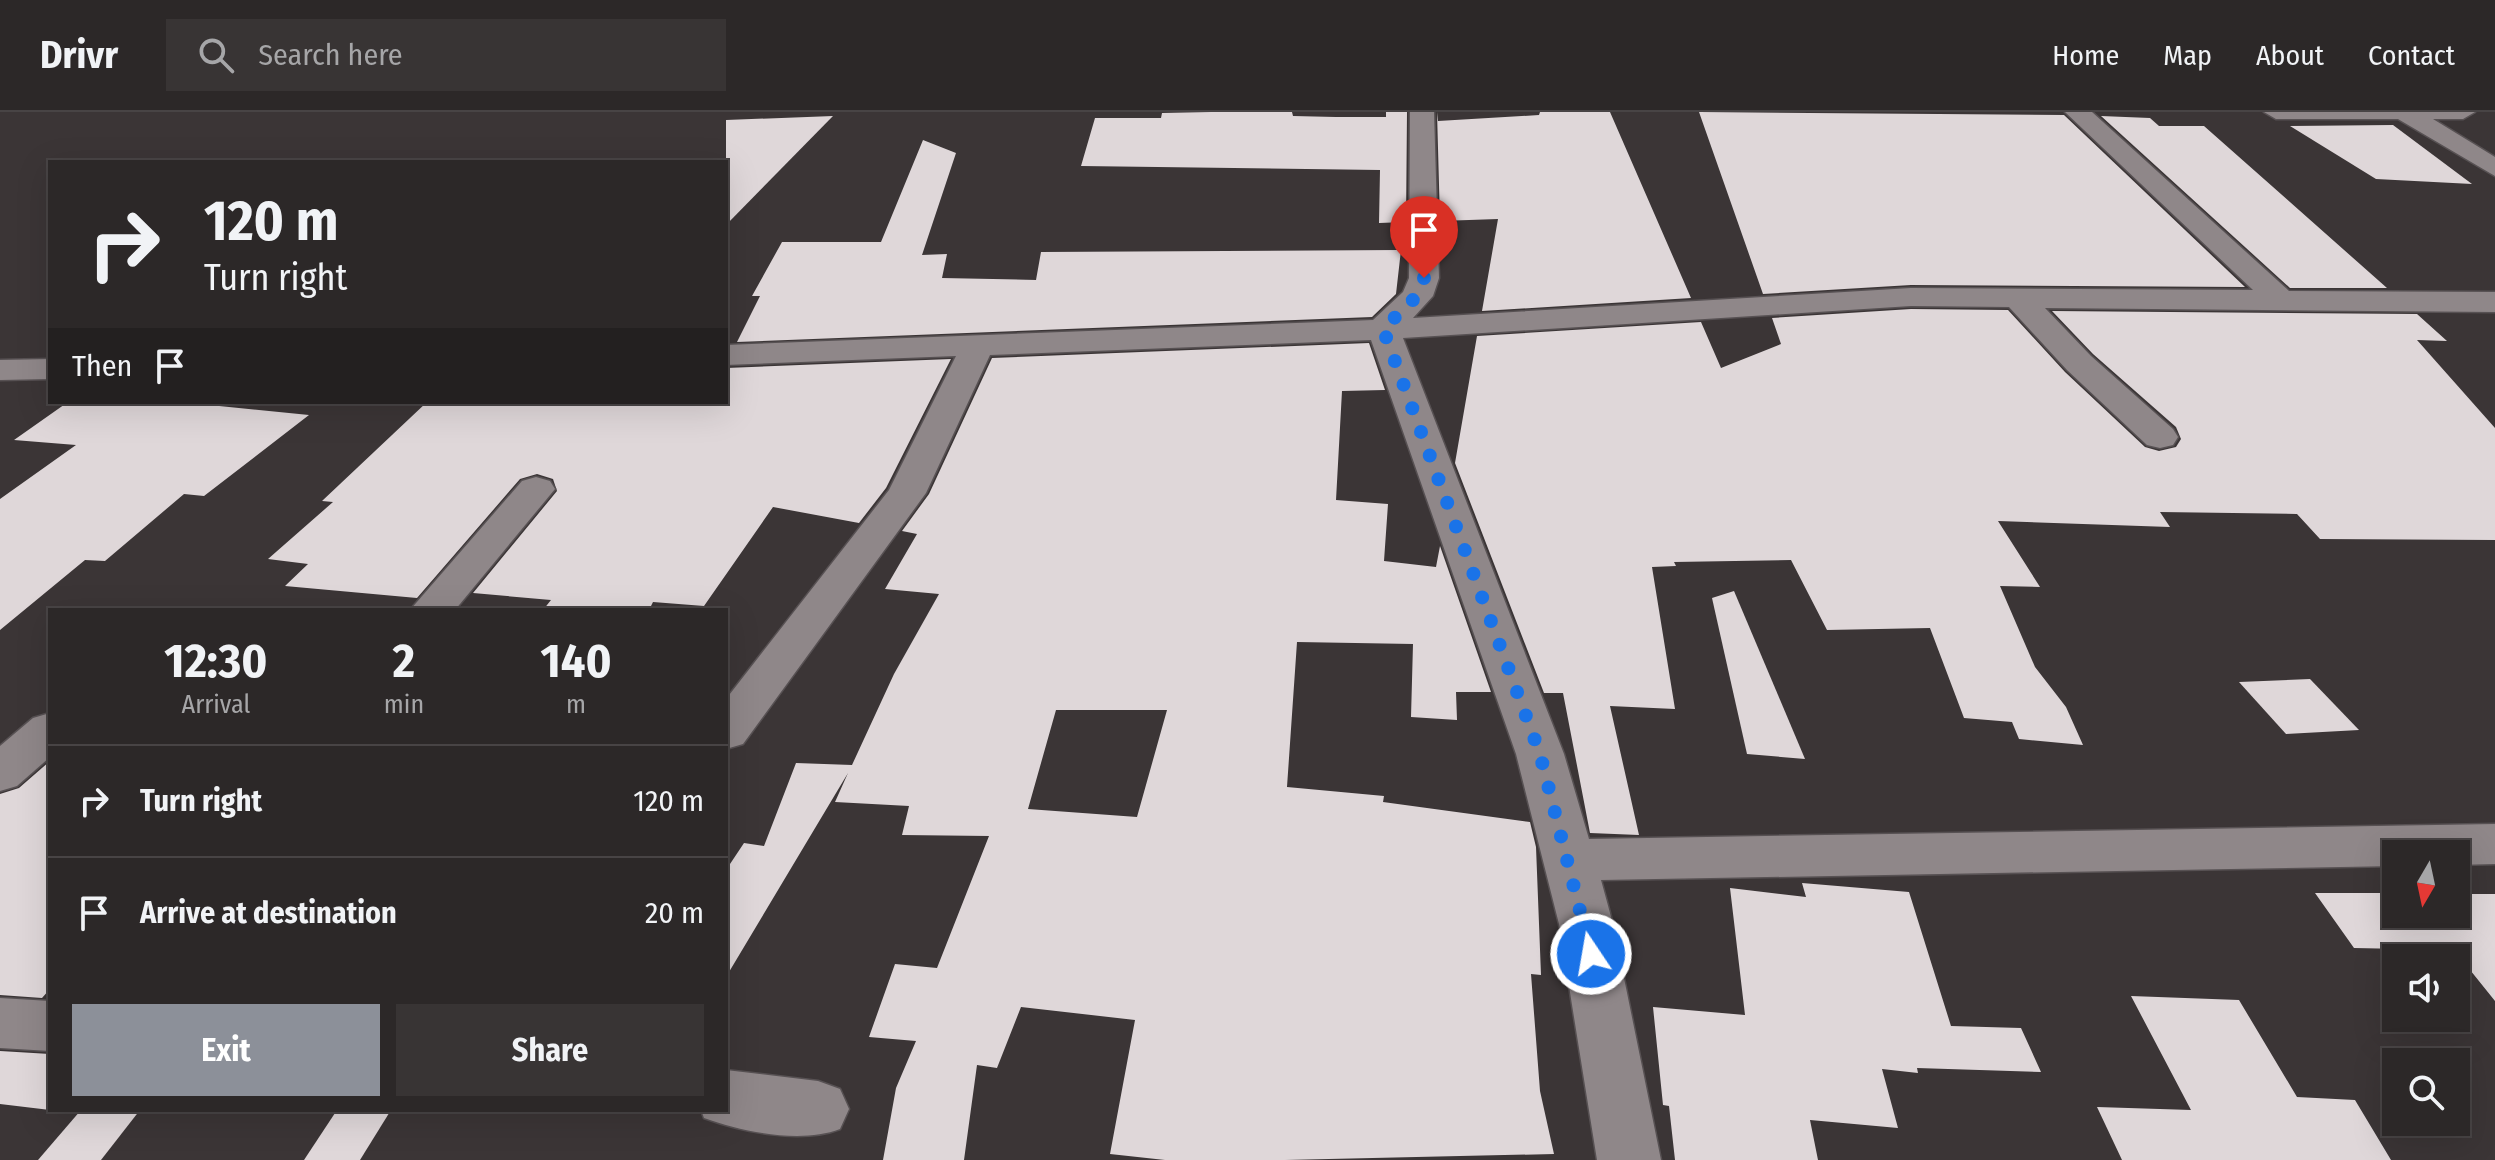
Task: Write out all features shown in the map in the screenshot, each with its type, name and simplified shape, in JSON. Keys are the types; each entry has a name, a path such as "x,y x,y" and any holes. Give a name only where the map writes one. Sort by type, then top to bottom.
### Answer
{"street":[{"path":"1383,329 1417,296 1424,278 1422,112"},
{"path":"2077,112 2281,300"},
{"path":"2276,112 2463,112"},
{"path":"2406,113 2495,168"},
{"path":"728,355 1383,329 1911,297 2495,302"},
{"path":"2018,298 2079,363 2160,437"},
{"path":"1383,329 1540,754 1586,924 1629,1160"},
{"path":"728,729 907,493 978,345"},
{"path":"0,370 48,369"},
{"path":"434,608 536,489"},
{"path":"0,773 48,732"},
{"path":"1569,860 2495,844"},
{"path":"0,1023 48,1026"},
{"path":"728,1098 818,1109"}],"building":[{"path":"1386,112 1407,112 1406,222 1379,223 1380,170 1081,166 1095,118 1161,118 1162,113 1386,117"},
{"path":"1437,112 1438,121 1539,115 1540,112 1610,112 1691,298 1482,311 1498,219 1440,221"},
{"path":"1699,112 2064,115 2245,287 1911,285 1763,294"},
{"path":"833,116 728,223 726,120"},
{"path":"2101,116 2150,118 2159,126 2204,126 2387,288 2290,288"},
{"path":"2393,125 2472,184 2376,179 2290,126"},
{"path":"923,140 956,153 922,255 947,254 942,278 1036,280 1041,252 1401,250 1396,294 1372,317 737,342 760,296 752,296 782,242 881,242"},
{"path":"1911,309 2008,310 2065,372 2145,447 2159,451 2176,447 2181,439 2176,427 2093,354 2052,311 2417,314 2447,341 2417,340 2495,428 2495,540 2320,539 2297,514 2160,512 2170,527 1998,521 2040,587 2000,586 2035,667 2066,707 2083,745 2019,739 2012,722 1964,718 1930,628 1827,630 1791,560 1674,562 1676,566 1652,567 1675,709 1610,706 1639,835 1590,833 1563,693 1544,693 1455,463 1477,336 1701,322 1721,368 1781,344 1772,318"},
{"path":"1369,343 1385,390 1342,391 1336,500 1388,504 1384,561 1436,567 1440,546 1491,692 1456,692 1457,720 1411,717 1413,644 1297,642 1287,787 1384,796 1383,802 1530,822 1536,847 1541,975 1531,974 1540,1091 1554,1154 1165,1160 1110,1154 1135,1020 1021,1007 997,1068 977,1065 964,1160 883,1160 896,1088 916,1041 869,1037 895,964 937,968 989,836 902,835 909,806 835,802 848,773 728,974 728,867 744,843 764,846 796,763 852,765 894,674 939,594 885,589 917,534 902,531 929,494 992,358","holes":["1056,710 1167,710 1137,817 1028,809"]},
{"path":"951,359 886,488 859,523 773,507 704,606 653,602 650,608 545,608 551,600 473,593 557,491 553,479 537,474 520,479 417,598 285,586 308,564 268,559 333,502 322,501 425,404 728,404 728,368"},
{"path":"65,404 200,404 309,415 204,496 184,494 105,561 85,560 0,630 0,499 76,445 14,440"},
{"path":"1734,591 1805,759 1747,754 1712,598"},
{"path":"2310,679 2359,730 2286,734 2239,682"},
{"path":"48,763 48,991 42,998 0,995 0,794 19,788"},
{"path":"1802,883 1909,892 1951,1026 2021,1028 2041,1072 1917,1068 1918,1073 1882,1069 1898,1128 1810,1120 1818,1160 1675,1160 1669,1106 1663,1105 1653,1007 1745,1015 1730,888 1806,897"},
{"path":"2315,893 2382,893 2382,928 2470,928 2470,894 2495,894 2495,1001 2470,970 2470,944 2382,944 2382,949 2354,948"},
{"path":"2131,996 2239,1000 2297,1097 2355,1100 2391,1160 2122,1160 2097,1107 2191,1110"},
{"path":"0,1051 48,1054 48,1110 0,1104"},
{"path":"79,1112 138,1112 101,1160 38,1160"},
{"path":"336,1112 390,1112 360,1160 304,1160"}],"route":[{"path":"1424,278 1417,296 1383,329 1540,754 1586,924 1591,954"}]}
